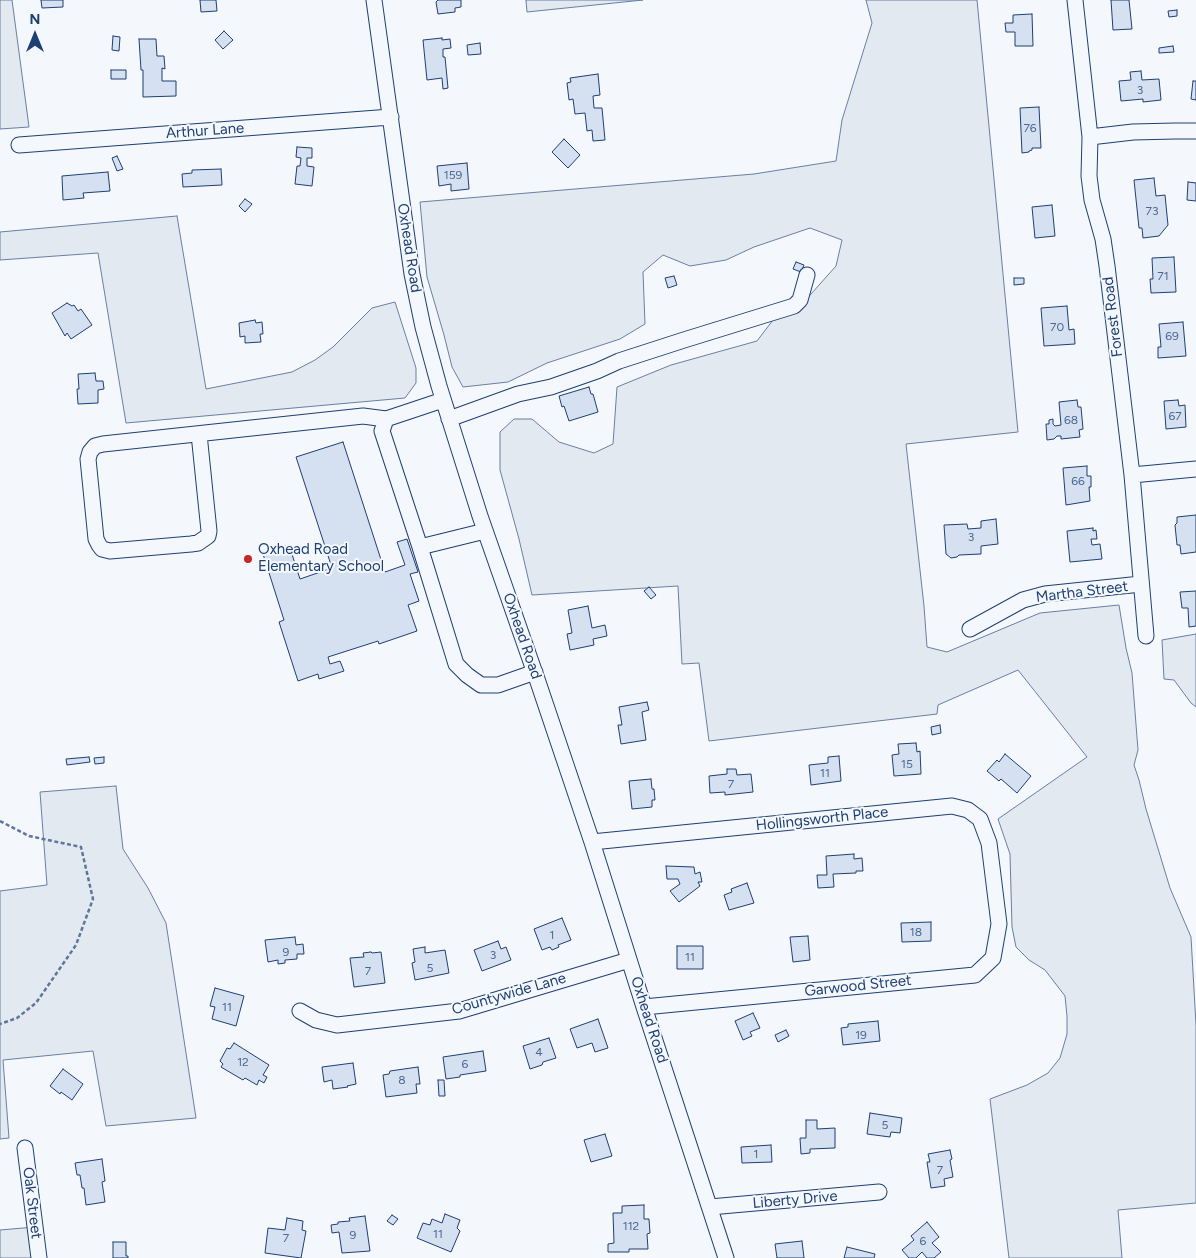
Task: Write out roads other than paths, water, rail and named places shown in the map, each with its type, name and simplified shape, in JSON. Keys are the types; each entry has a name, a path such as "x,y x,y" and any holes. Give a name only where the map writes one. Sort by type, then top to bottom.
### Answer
{"street":[{"name":"Oxhead Road","path":"374,0 412,274 423,327 443,400 485,531 592,842 726,1258"},
{"name":"Forest Road","path":"1076,0 1090,138 1089,176 1092,200 1103,239 1107,266 1132,475 1146,636"},
{"name":"Arthur Lane","path":"19,145 391,117"},
{"path":"1090,138 1133,132 1196,131"},
{"path":"449,418 518,394 551,387 619,361 794,306 800,300 807,275"},
{"path":"199,434 208,536 198,543 191,544 110,551 102,549 96,539 88,459 90,452 95,446 103,444 363,416 386,419 443,400"},
{"path":"386,419 382,431 456,664 481,685 498,685 535,672"},
{"path":"1132,475 1196,469"},
{"path":"420,547 485,531"},
{"name":"Martha Street","path":"970,629 1023,600 1038,596 1141,584"},
{"name":"Hollingsworth Place","path":"592,842 952,806 968,810 980,819 989,843 995,886"},
{"name":"Garwood Street","path":"644,1007 975,975 993,958 999,924 995,886"},
{"name":"Countywide Lane","path":"300,1011 316,1020 337,1025 459,1011 629,960"},
{"name":"Oak Street","path":"25,1148 39,1258"},
{"name":"Liberty Drive","path":"710,1207 879,1192"}],"place":[{"name":"Oxhead Road Elementary School","path":"248,559"}]}
